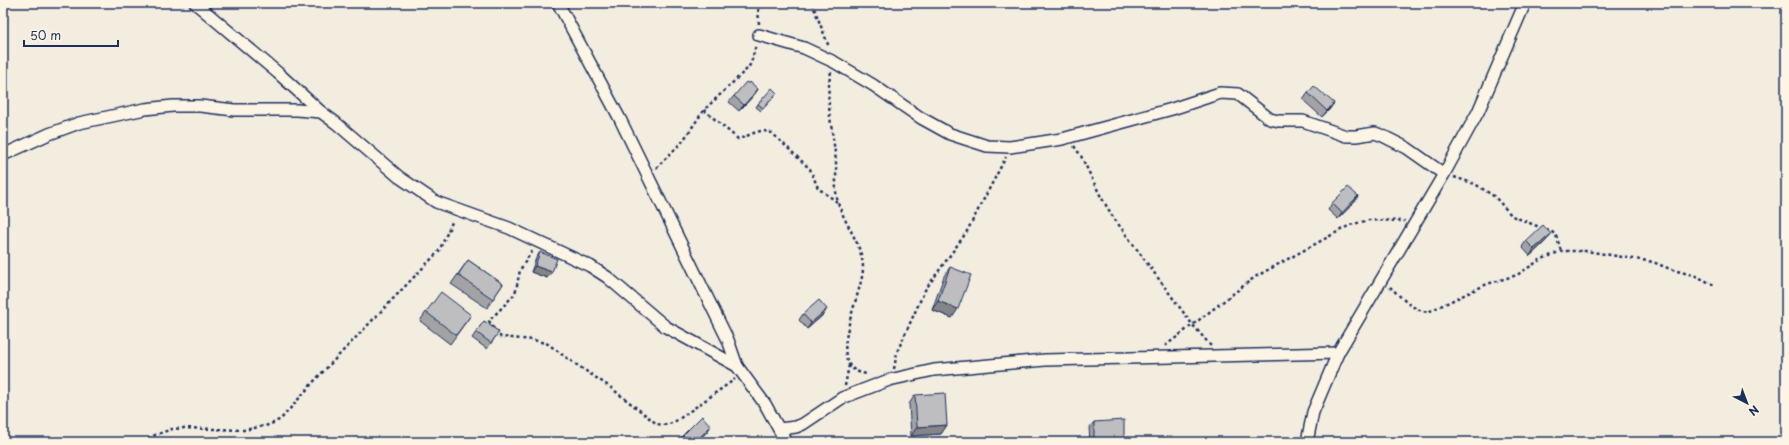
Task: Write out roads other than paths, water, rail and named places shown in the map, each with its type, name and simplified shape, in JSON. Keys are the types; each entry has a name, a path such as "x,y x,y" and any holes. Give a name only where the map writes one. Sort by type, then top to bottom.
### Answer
{"street":[{"path":"195,3 278,73 321,112 418,190 436,202 509,228 590,266 607,277 666,327 740,369"},
{"path":"558,3 648,175 728,340 740,369 765,404 786,442"},
{"path":"1307,442 1313,412 1338,353 1380,279 1444,174 1478,112 1525,3"},
{"path":"759,35 804,48 834,62 873,84 921,118 950,134 986,146 1010,147 1062,139 1172,109 1220,93 1238,94 1270,118 1279,121 1303,121 1346,136 1375,133 1383,136 1407,148 1444,174"},
{"path":"3,155 79,123 145,109 173,106 200,106 234,110 296,110 321,112"},
{"path":"780,429 796,427 803,424 842,398 891,380 934,370 1045,360 1338,353"}]}
